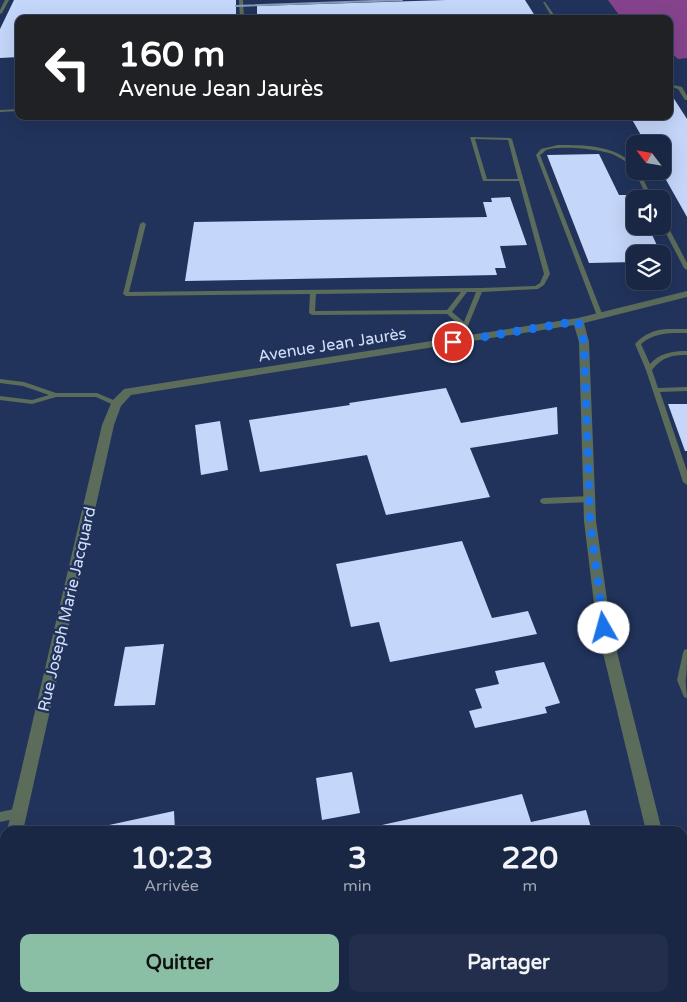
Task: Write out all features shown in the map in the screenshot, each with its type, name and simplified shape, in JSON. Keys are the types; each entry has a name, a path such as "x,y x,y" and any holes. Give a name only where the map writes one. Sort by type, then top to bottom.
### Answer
{"street":[{"name":"Avenue Jean Jaurès","path":"128,392 578,321 687,294"},
{"path":"578,321 584,342 590,521 604,628 653,826"},
{"name":"Rue Joseph Marie Jacquard","path":"16,826 108,425 116,404 128,392"}],"lane":[{"path":"0,13 7,0"},
{"path":"241,0 242,15"},
{"path":"544,3 552,15"},
{"path":"673,85 680,88 687,99"},
{"path":"0,111 15,110"},
{"path":"142,224 126,294 536,288 542,284 547,274 510,139 472,138 485,180 521,180"},
{"path":"600,316 538,155 542,150 550,148 586,147 618,155 626,161"},
{"path":"669,235 687,268"},
{"path":"449,312 465,290"},
{"path":"465,327 480,290"},
{"path":"313,292 312,312 449,312 465,327 472,339"},
{"path":"687,331 656,331 645,336 638,344 649,370 687,482"},
{"path":"649,370 657,358 673,353 687,353"},
{"path":"0,381 24,384 56,395"},
{"path":"656,390 687,389"},
{"path":"0,398 32,402 56,395 97,395 116,404"},
{"path":"544,501 590,499"},
{"path":"687,653 681,680 687,694"},
{"path":"0,817 19,813"}],"shaded area":[{"path":"608,0 687,0 687,58 678,59 673,55 673,15 619,15"}],"building":[{"path":"14,0 236,0 236,15 15,15 15,57 0,58 0,29"},
{"path":"446,0 525,0 534,15 257,15 257,6"},
{"path":"673,97 687,119 687,217 666,180 671,180 671,135 641,135 632,120 673,120"},
{"path":"599,154 619,195 626,195 626,235 652,235 657,245 626,245 626,262 589,263 547,155"},
{"path":"510,197 527,245 500,246 506,268 495,268 497,275 185,281 194,222 487,217 483,202 492,202 491,198"},
{"path":"446,388 461,423 557,407 558,434 470,448 490,497 386,515 367,455 260,472 249,420"},
{"path":"668,404 687,404 687,451 685,451"},
{"path":"220,421 228,470 201,475 195,425"},
{"path":"462,541 492,618 528,611 537,634 390,662 379,622 351,627 336,564"},
{"path":"164,644 155,705 114,706 125,647"},
{"path":"544,662 560,703 545,707 547,713 475,728 469,711 482,708 475,689 499,684 495,671"},
{"path":"352,772 360,813 322,820 316,778"},
{"path":"522,794 531,822 586,810 591,826 382,826"},
{"path":"174,811 175,826 109,825"}],"railway":[{"path":"236,6 402,0"}],"route":[{"path":"453,342 578,321 584,342 590,521 604,628"}]}
